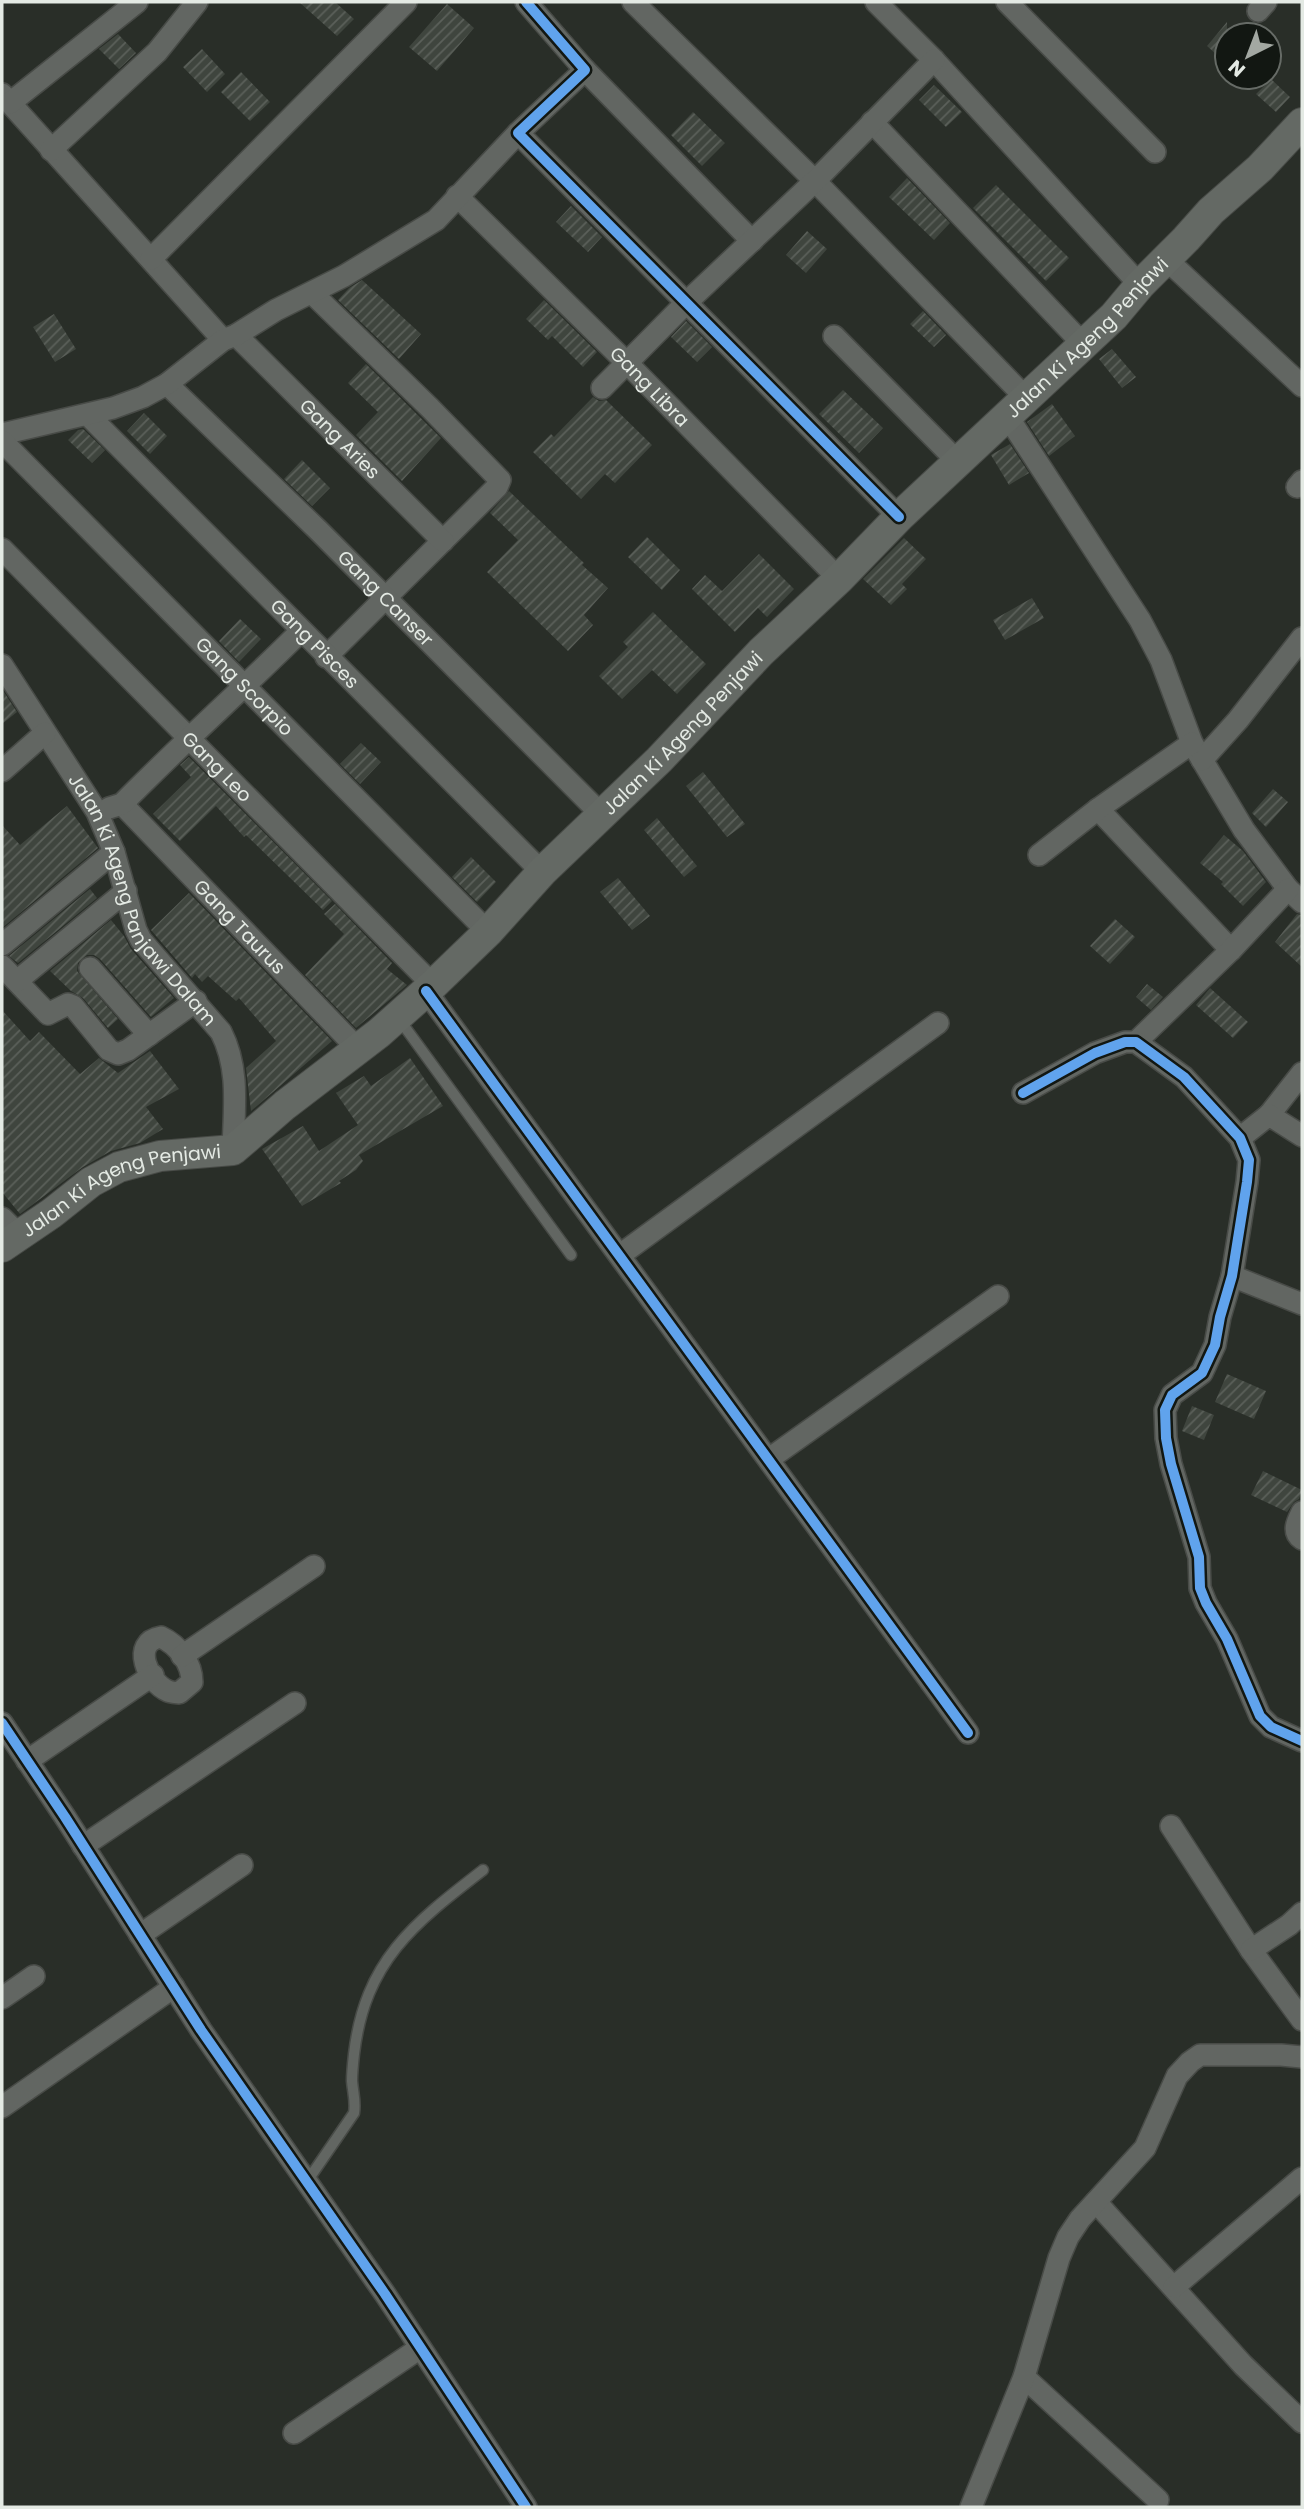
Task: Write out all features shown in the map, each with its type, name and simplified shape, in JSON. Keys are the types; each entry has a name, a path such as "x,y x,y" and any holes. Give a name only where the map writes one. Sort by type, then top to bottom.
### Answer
{"main road":[{"name":"Jalan Ki Ageng Penjawi","path":"8,1233 52,1213 91,1182 120,1167 160,1156 233,1150 397,1016 488,932 542,872 659,760 761,652 839,579 899,517 1114,316 1211,211 1260,169 1302,123"}],"street":[{"path":"6,98 138,2"},
{"path":"51,150 157,52 197,2"},
{"path":"151,259 405,2"},
{"path":"633,2 815,181 1018,408 1161,660 1197,751 1244,830 1295,895 1231,950 1136,1042 1106,1048 1023,1093"},
{"path":"1007,2 1155,152"},
{"path":"531,3 585,70 752,241"},
{"path":"889,6 934,60 1153,272 1302,386"},
{"path":"602,388 687,302 815,181 934,60"},
{"path":"2,434 129,403 167,384 230,338 276,310 312,293 436,220 518,133 585,70"},
{"name":"Gang Aries","path":"6,98 151,259 443,541"},
{"path":"872,122 1083,344"},
{"path":"518,133 899,517"},
{"name":"Gang Libra","path":"457,196 627,363 839,579"},
{"path":"312,293 500,480 443,541 326,657"},
{"path":"834,337 957,462"},
{"name":"Gang Canser","path":"167,384 318,530 602,815"},
{"name":"Gang Pisces","path":"88,415 542,872"},
{"name":"Gang Scorpio","path":"2,441 488,932"},
{"name":"Gang Leo","path":"2,549 188,737 429,988 968,1733"},
{"path":"97,812 122,804 188,737 246,687 301,631"},
{"path":"1039,855 1098,809 1197,751 1238,720 1302,638"},
{"name":"Jalan Ki Ageng Panjawi Dalam","path":"2,664 97,812 114,852 141,940 196,1001 221,1032 230,1049 234,1065 233,1150"},
{"path":"2,771 45,733"},
{"name":"Gang Taurus","path":"122,804 358,1049"},
{"path":"1098,809 1231,950"},
{"path":"2,945 114,852"},
{"path":"127,891 9,974 48,1014 68,1003 73,1006 109,1050 118,1054 128,1050 196,1001"},
{"path":"90,968 149,1035"},
{"path":"620,1255 938,1023"},
{"path":"1136,1042 1184,1077 1240,1138 1249,1160 1232,1276 1215,1345 1207,1366 1195,1379 1171,1395 1165,1410 1166,1438 1199,1558 1200,1588 1206,1604 1227,1640 1260,1716 1271,1727 1302,1741"},
{"path":"1240,1138 1269,1115 1302,1073"},
{"path":"1269,1115 1302,1136"},
{"path":"1232,1276 1302,1304"},
{"path":"769,1459 998,1296"},
{"path":"1302,1512 1296,1531 1302,1539"},
{"path":"182,1656 314,1566"},
{"path":"161,1637 169,1641 182,1656 192,1674 192,1682 187,1689 179,1693 169,1692 160,1686 153,1675 143,1653 146,1644 161,1637"},
{"path":"27,1761 153,1675"},
{"path":"83,1846 295,1703"},
{"path":"2,1723 233,2077 385,2294 526,2507"},
{"path":"1171,1826 1251,1950 1302,2020"},
{"path":"140,1935 242,1865"},
{"path":"1251,1950 1302,1913"},
{"path":"2,1998 34,1976"},
{"path":"2,2107 174,1987"},
{"path":"971,2507 1024,2377 1068,2236 1145,2148 1177,2076 1200,2055 1302,2057"},
{"path":"1174,2287 1302,2178"},
{"path":"1096,2202 1243,2365 1302,2423"},
{"path":"294,2433 420,2348"},
{"path":"1024,2377 1158,2500"}],"lane":[{"path":"397,1016 571,1255"},
{"path":"306,2183 354,2113 354,2052 363,2012 378,1974 392,1950 428,1913 483,1870"}],"building":[{"path":"299,2 335,2 354,19 337,36"},
{"path":"447,4 474,28 437,71 409,47"},
{"path":"118,34 136,53 119,69 99,49"},
{"path":"1213,39 1213,51 1207,46"},
{"path":"202,49 225,74 207,92 183,67"},
{"path":"241,72 270,102 250,121 221,92"},
{"path":"934,85 962,112 946,127 919,100"},
{"path":"1283,90 1290,97 1276,112 1256,94 1259,91"},
{"path":"693,112 725,143 702,166 671,135"},
{"path":"907,178 950,223 934,240 889,197"},
{"path":"996,185 1069,258 1046,281 973,208"},
{"path":"571,206 602,237 588,252 556,222"},
{"path":"807,231 827,249 806,273 786,255"},
{"path":"362,280 421,334 399,359 338,300 349,288"},
{"path":"544,300 597,352 583,367 552,336 548,340 526,319"},
{"path":"923,311 946,335 934,347 910,324"},
{"path":"54,314 76,349 55,362 33,327"},
{"path":"686,321 712,347 697,362 671,337"},
{"path":"1112,349 1136,377 1122,388 1099,359"},
{"path":"366,364 441,438 402,481 356,435 378,412 348,383"},
{"path":"843,390 883,428 859,453 819,414"},
{"path":"593,397 599,401 606,400 652,445 615,483 605,474 581,499 533,452 551,434 554,437"},
{"path":"1052,404 1075,436 1049,456 1027,422"},
{"path":"144,413 167,436 150,454 127,431"},
{"path":"83,429 105,450 92,463 68,440 78,430"},
{"path":"1010,444 1029,473 1009,485 991,455"},
{"path":"302,460 330,488 312,506 284,479"},
{"path":"509,491 608,588 584,615 593,625 568,651 487,572 518,540 490,513"},
{"path":"647,537 680,570 662,590 628,557"},
{"path":"904,538 926,559 902,584 907,589 891,605 863,579"},
{"path":"759,554 794,589 767,617 758,608 735,632 692,589 705,575 722,591"},
{"path":"1032,598 1044,618 1005,640 993,620"},
{"path":"653,612 706,664 677,694 652,670 622,699 599,676 628,647 623,642"},
{"path":"240,619 261,639 239,662 219,641"},
{"path":"2,689 17,712 2,724"},
{"path":"361,743 381,762 360,784 340,764"},
{"path":"189,757 332,901 323,910 246,835 244,837 216,806 180,841 153,814 191,777 180,765"},
{"path":"703,772 745,824 727,837 686,786"},
{"path":"1273,789 1288,802 1266,827 1252,813"},
{"path":"67,806 98,848 2,928 2,825 20,845"},
{"path":"657,818 697,866 684,877 644,830"},
{"path":"1224,835 1243,851 1266,882 1243,906 1221,884 1223,882 1200,863"},
{"path":"471,857 496,882 477,902 452,877"},
{"path":"618,878 650,916 632,930 600,892"},
{"path":"90,889 97,898 18,963 9,956"},
{"path":"189,893 332,1041 251,1111 246,1068 276,1041 239,998 236,1001 208,976 202,982 195,974 192,978 151,930"},
{"path":"335,904 392,963 387,969 407,985 356,1028 305,975 344,934 324,914"},
{"path":"1297,914 1302,915 1302,967 1275,942"},
{"path":"1115,919 1135,937 1110,964 1090,946"},
{"path":"111,920 131,949 174,998 151,1017 100,959 87,955 78,963 77,971 118,1019 108,1028 83,998 71,991 50,971"},
{"path":"1147,984 1163,997 1151,1010 1136,997"},
{"path":"1210,988 1248,1022 1233,1038 1196,1005"},
{"path":"2,1010 30,1041 39,1032 80,1074 99,1058 118,1073 150,1051 179,1089 146,1107 163,1129 140,1143 111,1151 83,1167 20,1214 2,1192"},
{"path":"410,1058 443,1106 359,1155 363,1161 356,1170 339,1181 341,1183 302,1206 262,1149 303,1126 319,1151 358,1125 336,1093 364,1076 371,1086"},
{"path":"1227,1374 1266,1391 1254,1419 1215,1402"},
{"path":"1192,1406 1214,1415 1204,1440 1182,1431"},
{"path":"1263,1471 1302,1490 1299,1499 1287,1512 1251,1495"}],"cycle path":[{"path":"526,2 585,70 518,133 899,517"},
{"path":"426,991 968,1733"},
{"path":"1023,1093 1095,1053 1125,1042 1136,1042 1184,1077 1240,1138 1249,1160 1247,1182 1232,1276 1215,1345 1202,1373 1172,1395 1165,1410 1166,1438 1171,1464 1199,1557 1200,1588 1206,1603 1227,1639 1260,1716 1271,1727 1302,1741"},
{"path":"2,1723 201,2030 385,2294 526,2507"}]}
